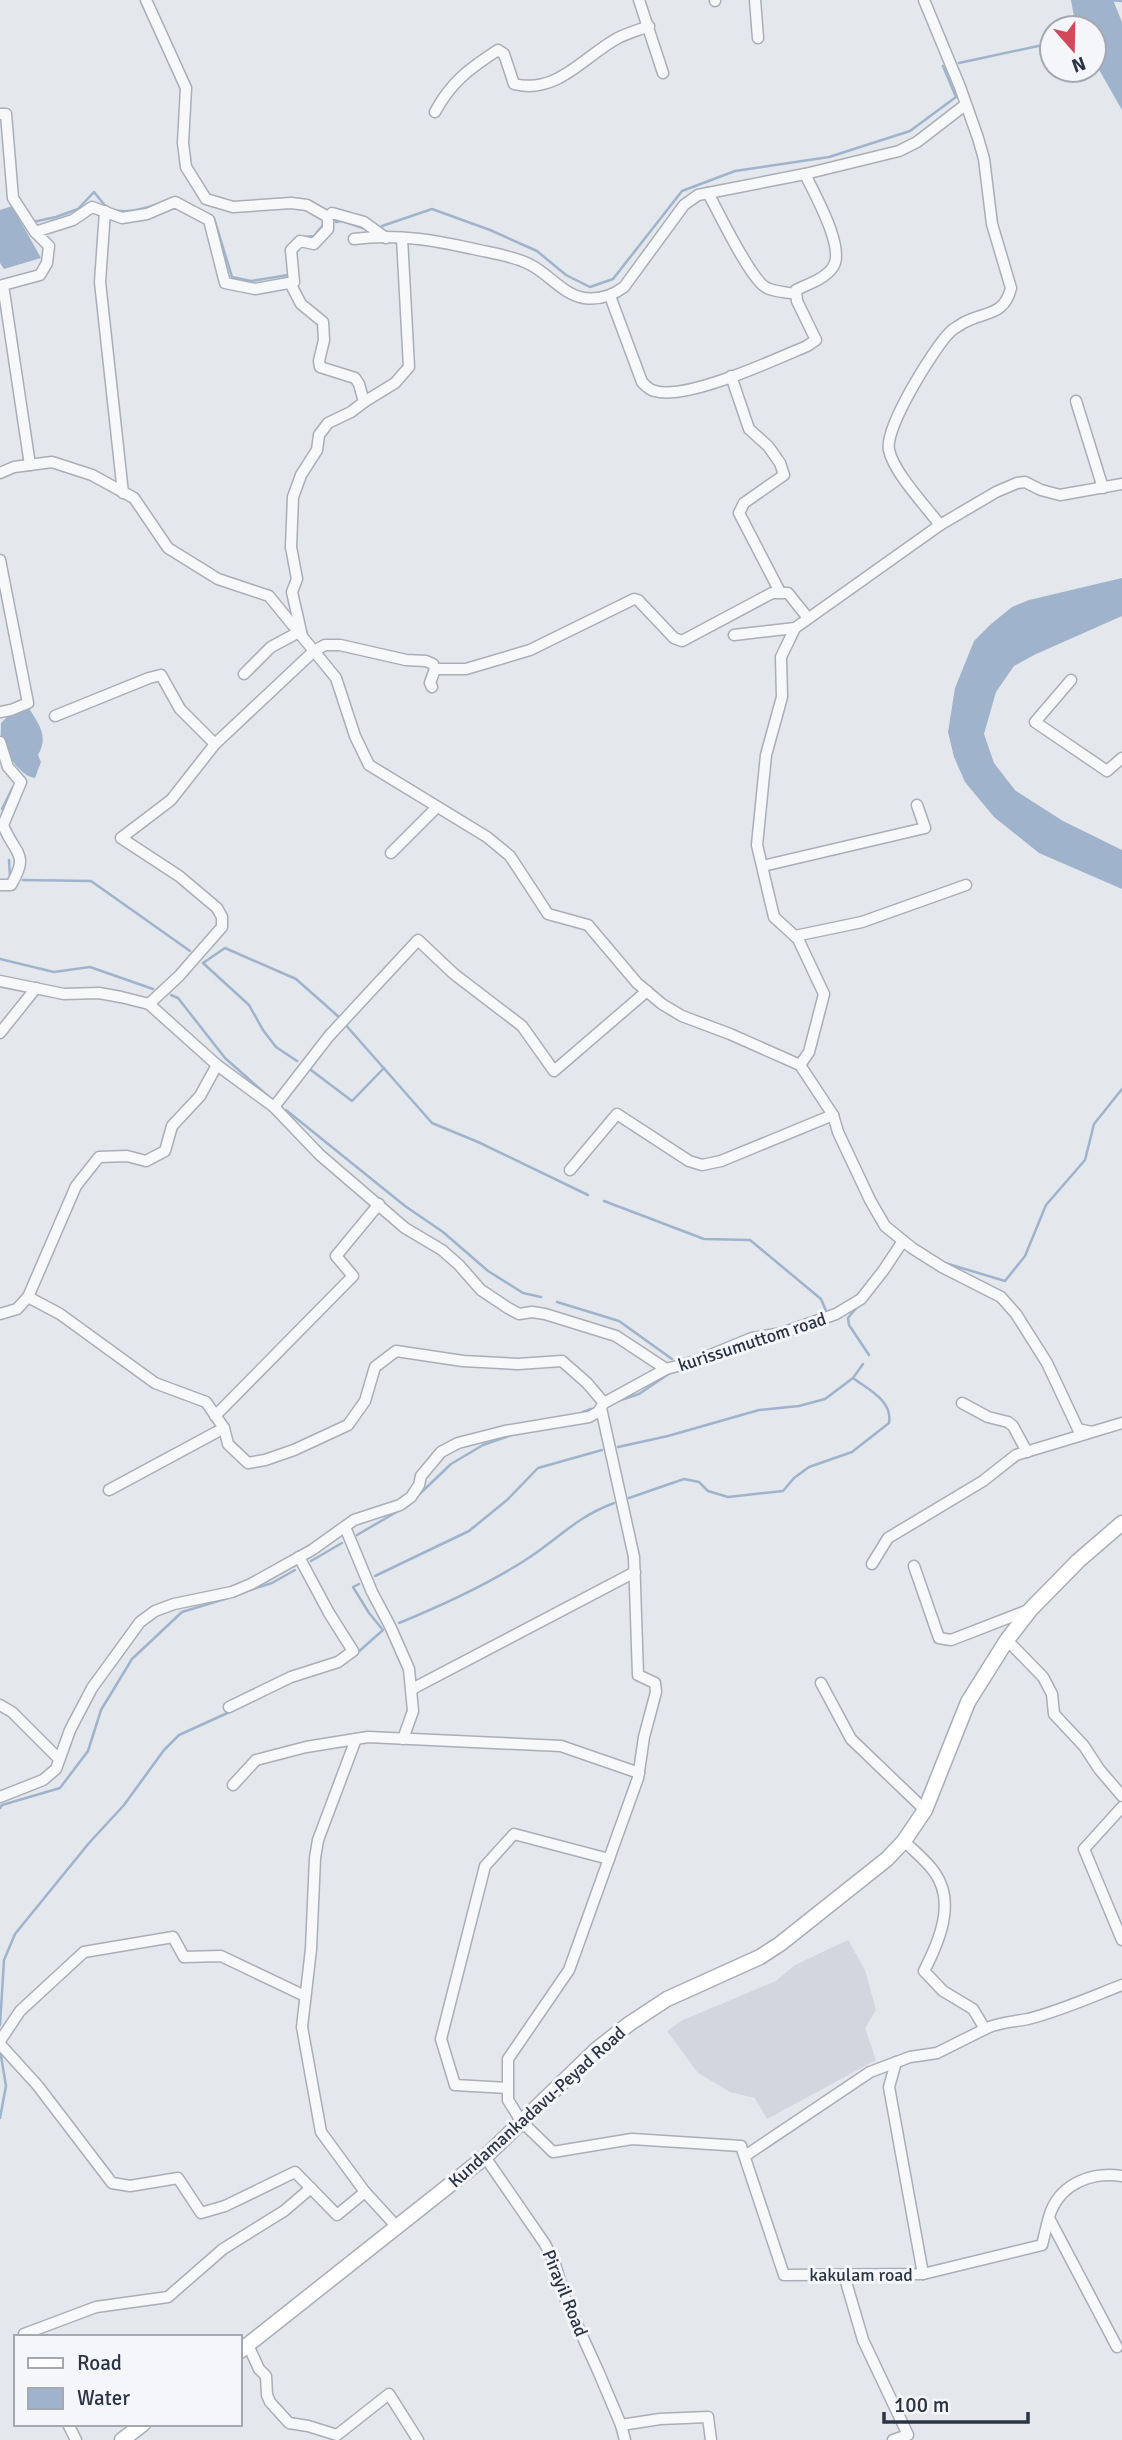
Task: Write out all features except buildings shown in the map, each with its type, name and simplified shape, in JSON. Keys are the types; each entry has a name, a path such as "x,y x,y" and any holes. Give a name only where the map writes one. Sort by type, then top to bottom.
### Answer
{"main road":[{"name":"Kundamankadavu-Peyad Road","path":"244,2348 485,2157 596,2050 629,2024 667,1999 760,1957 887,1859 904,1841 925,1810 968,1702 1007,1640 1031,1609 1078,1561 1122,1523"},
{"path":"122,2440 140,2426"}],"street":[{"path":"146,0 186,88 183,144 186,167 199,204 209,220 225,283 255,289 295,282 291,250 300,241 314,244 328,229 328,217 332,213 364,222 386,238"},
{"path":"639,0 663,73"},
{"path":"754,0 758,38"},
{"path":"924,0 960,87 984,159 992,224 1002,250 1011,288 1009,298 1000,308 965,322 950,332 901,408 890,434 888,448 895,465 940,525"},
{"path":"435,112 453,83 498,50 502,50 506,57 514,84 533,86 559,78 618,38 649,26"},
{"path":"354,239 421,237 513,257 538,269 569,293 597,299 610,296 629,282 684,205 698,195 805,174 899,151 917,142 965,105"},
{"path":"0,114 6,114 13,198 32,227 49,246 47,264 40,275 3,285 30,465"},
{"path":"795,294 796,290 827,273 834,267 837,259 831,231 805,174"},
{"path":"709,193 762,284 768,289 795,294"},
{"path":"32,227 73,220 92,207 122,218 147,214 175,202 233,207 282,202 307,205 328,217"},
{"path":"105,211 100,282 123,493"},
{"path":"300,635 292,592 297,579 291,547 293,497 301,475 317,450 319,435 328,423 352,412 395,383 409,367 402,238"},
{"path":"290,283 301,304 323,322 324,340 318,361 320,367 355,379 364,402"},
{"path":"610,296 642,382 649,389 667,393 731,376 816,340 795,294"},
{"path":"731,376 748,429 768,446 783,470 784,475 780,479 744,503 739,513 780,592"},
{"path":"1076,401 1103,488"},
{"path":"0,473 14,467 52,462 92,475 134,498 169,548 218,579 269,596 336,678 355,736 369,765 487,837 510,856 548,914 588,925 647,991 682,1016 800,1065 833,1115 838,1132 885,1226 942,1267 1001,1297 1016,1314 1047,1363 1078,1429 1091,1432"},
{"path":"800,1065 809,1052 824,994 795,936 774,917 758,845 766,755 782,697 781,657 795,628 940,525 996,492 1025,482 1060,495 1122,484"},
{"path":"0,560 28,703 0,712"},
{"path":"435,669 466,669 530,650 634,599 674,638 682,641 772,593 788,593 808,618"},
{"path":"734,635 795,628"},
{"path":"244,674 271,647 300,635"},
{"path":"149,1004 179,976 222,927 222,917 217,908 186,882 121,838 171,800 215,744 313,650 325,645 340,645 406,660 426,661 433,664 435,669 430,682 432,687"},
{"path":"55,716 149,677 161,675 180,709 215,744"},
{"path":"1071,680 1035,722 1107,771 1122,758"},
{"path":"0,742 8,767 21,782 5,808 3,825 19,853 21,868 11,885 0,885"},
{"path":"762,866 925,828 917,804"},
{"path":"391,853 437,807"},
{"path":"795,936 862,922 966,885"},
{"path":"274,1107 338,1026 418,940 454,974 522,1026 554,1071 647,991"},
{"path":"0,981 64,994 99,993 149,1004 217,1065 274,1107 320,1155 405,1228 442,1250 481,1290 519,1314 545,1314 617,1336 666,1369"},
{"path":"0,1033 36,988"},
{"path":"0,1314 17,1309 28,1297 76,1186 99,1157 127,1156 146,1161 165,1151 172,1126 200,1096 217,1065"},
{"path":"569,1170 617,1114 689,1161 702,1165 721,1161 833,1115"},
{"path":"215,1416 353,1276 336,1256 379,1204"},
{"name":"kurissumuttom road","path":"60,1759 70,1730 92,1688 140,1622 155,1611 242,1588 299,1558 354,1520 400,1505 411,1497 421,1476 441,1452 458,1443 505,1431 589,1417 602,1406 666,1369 696,1361 752,1338 782,1333 836,1314 861,1299 908,1245"},
{"path":"28,1297 60,1314 155,1383 206,1402 224,1428 229,1444 248,1462 265,1460 294,1450 348,1424 365,1401 374,1367 396,1351 490,1363 562,1361 587,1383 602,1406 634,1557 638,1675 655,1683 656,1692 644,1737 639,1773 569,1970 509,2059 508,2100 521,2121 553,2152 632,2139 741,2146 745,2156 870,2072 910,2057 937,2053 992,2025 1028,2019 1122,1985"},
{"path":"962,1404 988,1418 1008,1422 1027,1452"},
{"path":"872,1564 888,1538 983,1481 1016,1455 1122,1423"},
{"path":"108,1490 224,1428"},
{"path":"345,1527 409,1669 413,1711 403,1739"},
{"path":"229,1707 291,1678 338,1662 353,1651 299,1558"},
{"path":"914,1566 939,1638 951,1640 1031,1609"},
{"path":"412,1689 635,1572"},
{"path":"1007,1640 1043,1677 1052,1694 1054,1713 1084,1746 1122,1796"},
{"path":"821,1684 851,1740 925,1810"},
{"path":"0,1704 12,1712 60,1759 56,1769 43,1780 0,1797"},
{"path":"233,1785 256,1760 306,1747 368,1737 561,1746 639,1773"},
{"path":"356,1740 318,1840 311,1949 302,2028 321,2132 365,2192 398,2228"},
{"path":"1122,1807 1084,1849 1122,1940"},
{"path":"508,2088 455,2085 441,2039 485,1867 514,1834 609,1859"},
{"path":"904,1841 935,1872 943,1888 943,1925 924,1971 943,1991 973,2009 985,2029"},
{"path":"305,1996 221,1956 184,1957 173,1937 84,1952 20,2011 0,2043 46,2096 112,2183 130,2186 178,2178 201,2214 225,2206 295,2172 337,2215 365,2192"},
{"path":"896,2062 889,2087 923,2274"},
{"name":"kakulam road","path":"745,2156 785,2275 923,2274 1042,2245 1052,2210 1063,2194 1077,2181 1104,2174 1122,2176"},
{"name":"Pirayil Road","path":"485,2157 545,2244 555,2264 565,2298 621,2425 625,2440"},
{"path":"25,2335 96,2307 168,2297 222,2249 284,2211 311,2188"},
{"path":"1049,2218 1116,2347"},
{"path":"844,2275 863,2340 908,2435 893,2440"},
{"path":"244,2348 266,2376 270,2402 289,2423 308,2426 337,2438 389,2394 418,2440"},
{"path":"621,2425 660,2418 708,2417 711,2440"}],"shaded area":[{"path":"848,1940 865,1970 876,2010 865,2028 876,2060 767,2119 755,2098 730,2092 698,2073 667,2031 683,2020 776,1981 795,1965"}],"water":[{"path":"1071,0 1113,0 1122,22 1122,110 1107,84 1108,14 1074,14"},
{"path":"12,206 41,258 4,269 0,263 0,210"},
{"path":"1122,578 1122,616 1014,666 996,692 984,734 994,763 1039,821 1067,839 1122,861 1122,889 1039,853 994,817 965,782 954,757 948,732 955,688 974,641 991,624 1012,607 1029,600"},
{"path":"29,708 43,736 38,755 41,762 35,778 25,774 10,758 1,735 1,723 10,714"}],"waterway":[{"path":"1109,0 1122,1"},
{"path":"959,63 1038,46"},
{"path":"382,226 432,209 537,251 566,275 590,287 613,279 682,191 735,171 829,157 910,131 956,97 943,66"},
{"path":"33,222 78,209 94,192 107,208"},
{"path":"113,210 134,210 155,205"},
{"path":"211,216 214,218 232,277 251,281 288,275"},
{"path":"336,222 342,221 363,228"},
{"path":"303,237 314,236 323,225"},
{"path":"286,251 296,238"},
{"path":"2,809 13,787"},
{"path":"1012,799 1059,829 1122,860"},
{"path":"9,860 10,877"},
{"path":"23,880 91,881 190,951"},
{"path":"297,1061 276,1047 249,1005 203,963 225,948 296,979 340,1018"},
{"path":"0,959 54,972 90,967 153,989"},
{"path":"171,995 178,998 225,1058 269,1097"},
{"path":"344,1023 432,1123 588,1195"},
{"path":"311,1070 352,1101 384,1068"},
{"path":"945,1263 1005,1281 1025,1256 1046,1205 1085,1160 1094,1124 1122,1089"},
{"path":"286,1110 405,1206 443,1232 488,1271 523,1293 541,1297"},
{"path":"604,1201 704,1239 750,1240 821,1299 827,1313"},
{"path":"557,1302 619,1321 672,1359"},
{"path":"857,1307 848,1318 849,1325 869,1355"},
{"path":"629,1498 684,1479 699,1482 708,1491 728,1497 783,1491 809,1467 852,1452 889,1423 884,1402 853,1378 863,1364"},
{"path":"621,1400 639,1394 670,1373"},
{"path":"618,1447 759,1410 799,1406 825,1399 853,1378"},
{"path":"583,1412 591,1409"},
{"path":"406,1507 451,1464 483,1445 515,1434"},
{"path":"375,1576 469,1531 507,1500 538,1468 602,1450"},
{"path":"399,1623 450,1601 501,1574 533,1555 581,1520 614,1503"},
{"path":"357,1535 400,1510"},
{"path":"311,1561 342,1543"},
{"path":"244,1592 272,1583 295,1570"},
{"path":"356,1654 383,1630 353,1587 359,1584"},
{"path":"0,1808 2,1805 60,1788 88,1751 101,1710 132,1659 182,1612 228,1598"},
{"path":"0,2025 4,1960 15,1934 89,1843 124,1805 164,1750 179,1735 234,1710"},
{"path":"0,2050 6,2086 0,2118"}]}
